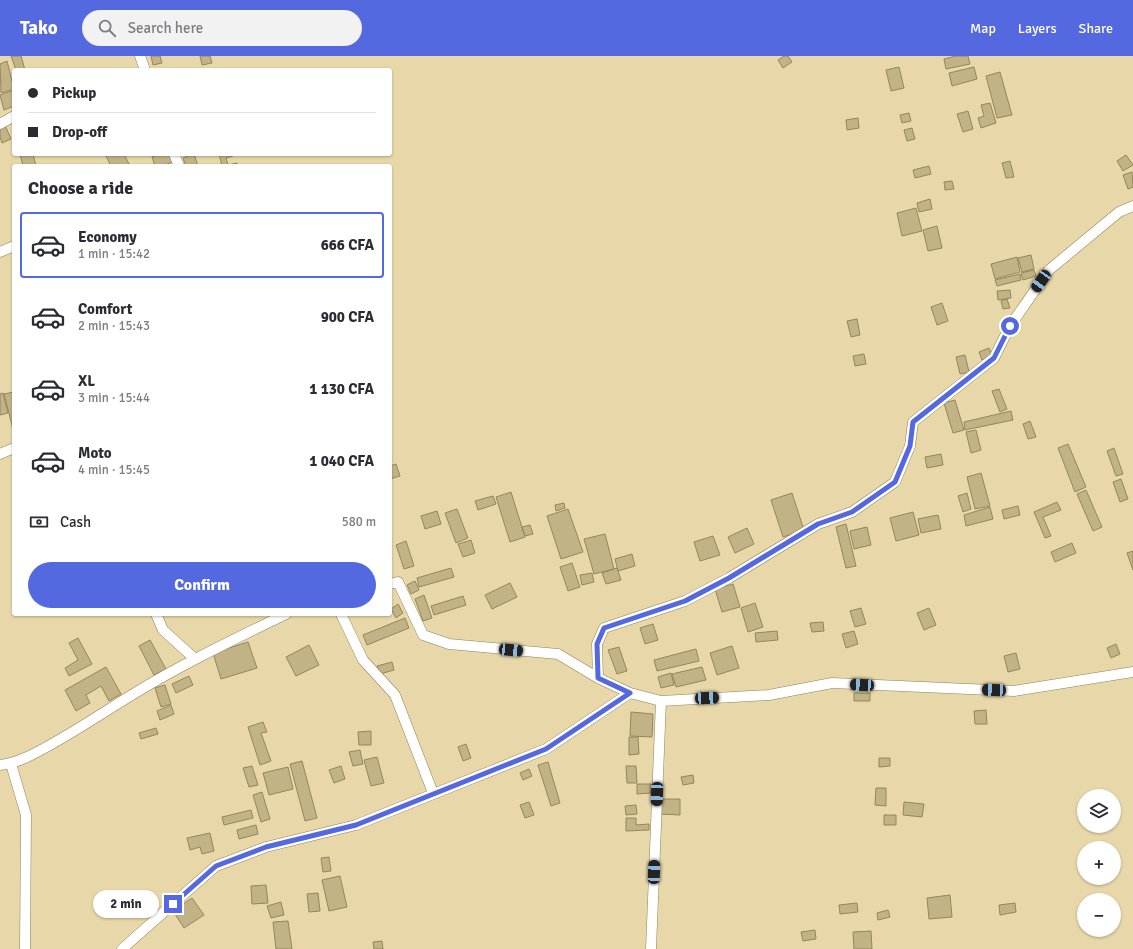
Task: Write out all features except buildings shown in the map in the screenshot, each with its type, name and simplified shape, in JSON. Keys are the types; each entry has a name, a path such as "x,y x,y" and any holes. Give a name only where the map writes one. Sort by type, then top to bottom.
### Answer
{"street":[{"path":"140,56 144,68"},
{"path":"0,124 12,117"},
{"path":"598,678 597,644 604,628 685,601 729,578 818,524 852,512 895,482 910,446 913,422 994,358 1010,326 1049,270 1119,212 1133,206"},
{"path":"0,252 12,247"},
{"path":"0,454 12,449"},
{"path":"392,584 398,582 423,635 449,644 558,654 598,678 630,693 661,701 769,694 832,683 1014,691 1133,672"},
{"path":"157,616 163,630 195,659"},
{"path":"0,765 10,764 30,756 86,725 135,693 195,659 282,616"},
{"path":"342,616 363,660 395,695 433,793"},
{"path":"122,949 216,866 266,847 356,825 546,749 630,693"},
{"path":"651,949 661,701"},
{"path":"10,764 26,815 25,949"}],"route":[{"path":"173,904 216,866 266,847 356,825 546,749 630,693 598,678 597,644 604,628 685,601 729,578 818,524 852,512 895,482 910,446 913,422 994,358 1010,326"}]}
